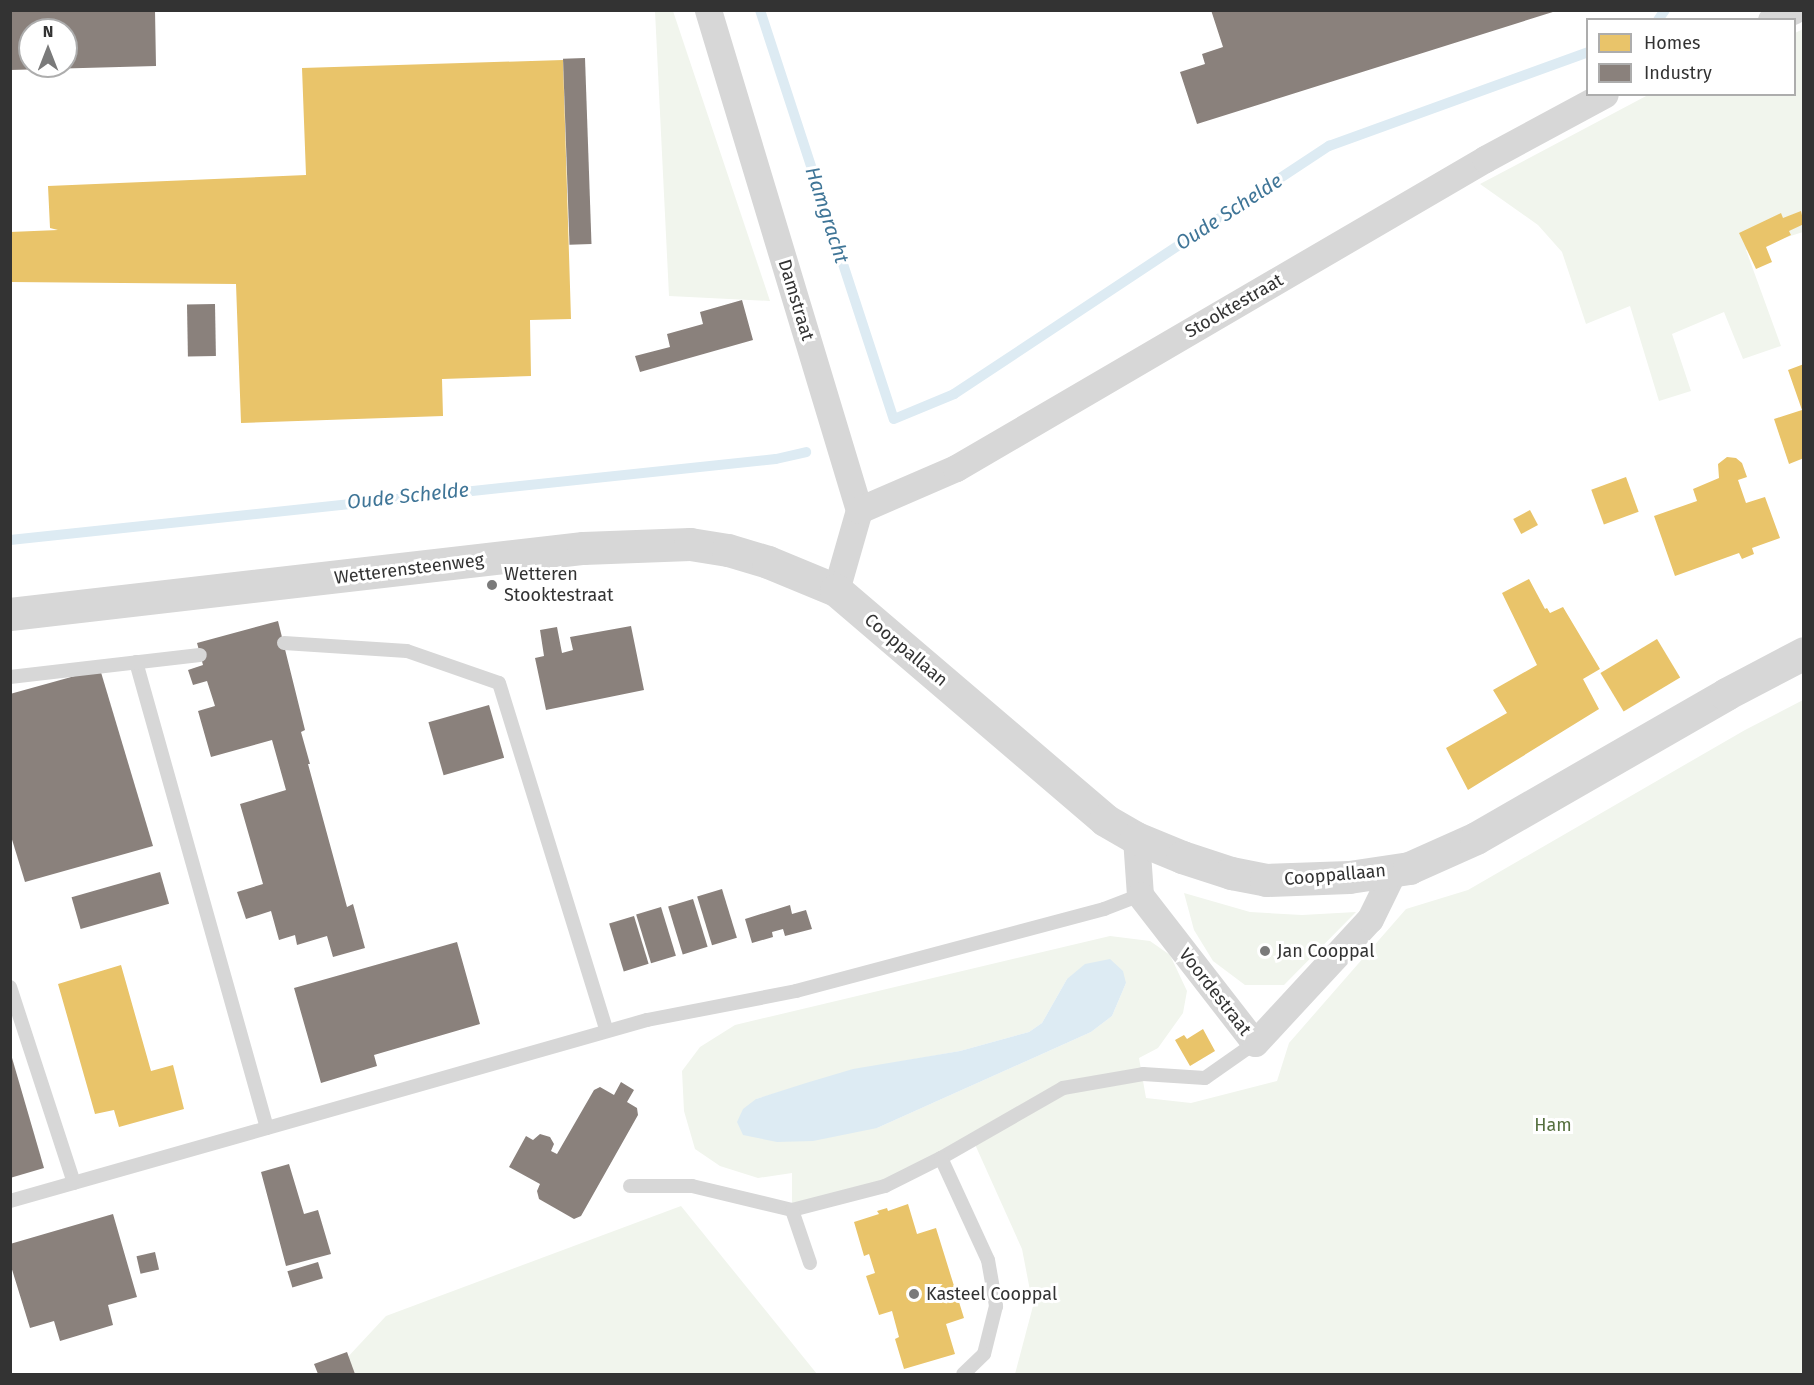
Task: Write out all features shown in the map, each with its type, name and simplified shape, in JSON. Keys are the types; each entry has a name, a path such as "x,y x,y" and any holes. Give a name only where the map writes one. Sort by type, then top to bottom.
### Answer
{"street":[{"name":"Damstraat","path":"708,10 859,510"},
{"path":"1776,18 1794,10"},
{"name":"Stooktestraat","path":"859,510 956,468 1485,159 1601,96"},
{"path":"836,590 859,510"},
{"name":"Wetterensteenweg","path":"10,614 583,548 640,544 690,544 728,550 768,562 836,590"},
{"name":"Cooppallaan","path":"836,590 1105,820 1136,838 1182,857 1231,873 1266,880 1349,877 1408,868 1476,838 1726,694 1803,653"},
{"path":"1136,838 1140,894"},
{"name":"Voordestraat","path":"1140,894 1255,1043 1370,918 1394,870"}],"lane":[{"path":"284,644 407,651 499,683 607,1031"},
{"path":"10,677 200,655"},
{"path":"136,662 267,1128"},
{"path":"10,1201 646,1020 796,991 1104,909 1140,894"},
{"path":"10,987 74,1183"},
{"path":"630,1186 692,1186 792,1210 885,1186 941,1158 1063,1088 1143,1074 1205,1078 1255,1043"},
{"path":"941,1158 988,1260 996,1306 984,1354 963,1374"},
{"path":"792,1210 810,1263"}],"green space":[{"path":"655,11 673,11 770,301 669,296"},
{"path":"1803,29 1803,232 1746,250 1781,346 1743,359 1724,312 1672,334 1691,391 1659,401 1630,306 1586,324 1562,252 1538,225 1480,184 1646,96 1796,96 1796,32"},
{"name":"Ham","path":"1803,700 1803,1374 1015,1374 1033,1306 1022,1249 973,1140 885,1186 792,1210 792,1173 758,1178 720,1166 695,1149 684,1111 682,1071 700,1047 735,1025 1110,936 1150,941 1170,955 1187,991 1183,1013 1158,1048 1139,1058 1146,1098 1191,1103 1277,1081 1289,1043 1406,909 1468,890 1745,730","holes":["1067,979 1126,983 1112,1016 1091,1032 877,1128 756,1099 853,1070 960,1051 1029,1032 1042,1023"]},
{"path":"1184,893 1250,912 1302,915 1356,912 1284,985 1245,985 1213,961 1194,930"},
{"path":"681,1206 817,1374 332,1374 386,1316"}],"shaded area":[{"path":"1110,959 1123,971 1126,983 1112,1016 1091,1032 877,1128 813,1141 777,1142 743,1135 737,1122 743,1109 756,1099 806,1083 853,1069 960,1051 1029,1032 1042,1023 1067,979 1085,964"}],"building: Homes":[{"path":"563,60 571,319 530,320 531,376 442,379 443,416 241,423 236,284 10,282 10,232 58,230 50,228 48,186 306,175 302,68"},
{"path":"1801,211 1804,224 1789,231 1791,235 1766,247 1772,262 1756,269 1739,233 1781,213 1783,218"},
{"path":"1804,364 1804,458 1789,464 1774,419 1802,410 1788,370"},
{"path":"1727,457 1736,458 1742,463 1747,477 1738,480 1746,503 1765,497 1780,538 1752,548 1754,554 1742,559 1739,553 1675,576 1654,516 1697,501 1693,489 1719,478 1718,464"},
{"path":"1626,477 1639,512 1604,524 1591,490"},
{"path":"1530,510 1538,525 1521,534 1513,519"},
{"path":"1529,579 1545,609 1547,608 1550,613 1563,607 1600,669 1583,679 1599,709 1468,790 1446,748 1507,713 1493,690 1537,665 1502,593"},
{"path":"1657,639 1680,678 1624,712 1600,673"},
{"path":"121,965 151,1071 173,1065 184,1109 119,1127 114,1110 95,1114 58,984"},
{"path":"1203,1029 1215,1051 1190,1066 1175,1040 1184,1035 1187,1039"},
{"name":"Kasteel Cooppal","path":"908,1204 917,1234 936,1228 964,1318 946,1324 955,1354 904,1369 895,1339 899,1337 892,1311 879,1315 866,1276 875,1273 869,1254 864,1256 854,1222 879,1214 877,1211 887,1208 888,1211"}],"building: Industry":[{"path":"10,10 155,10 156,66 78,68 78,18 18,18 18,70 10,70"},
{"path":"1211,10 1556,11 1197,124 1180,72 1205,64 1202,54 1223,47"},
{"path":"585,58 591,244 570,245 563,59"},
{"path":"742,300 753,340 640,372 635,356 670,347 667,334 703,324 700,312"},
{"path":"187,304 215,304 216,356 188,356"},
{"path":"278,621 305,730 301,732 310,764 308,764 347,907 353,904 365,948 333,957 327,936 297,945 295,935 279,940 271,911 246,919 237,892 263,884 240,804 286,790 272,740 211,757 198,711 215,706 207,681 193,685 188,670 203,665 197,643"},
{"path":"631,626 644,690 546,710 535,658 544,656 540,630 557,627 562,653 573,650 570,637"},
{"path":"100,669 153,846 25,882 10,833 10,694"},
{"path":"489,705 504,758 444,775 428,722"},
{"path":"160,872 169,904 81,929 72,897"},
{"path":"722,889 737,938 712,945 697,897"},
{"path":"693,899 708,947 683,954 668,907"},
{"path":"790,905 792,914 806,910 812,929 785,936 783,929 772,932 773,937 752,943 745,919"},
{"path":"661,907 676,956 651,963 636,915"},
{"path":"634,916 649,964 624,971 609,924"},
{"path":"457,942 480,1024 374,1055 377,1066 321,1083 294,988"},
{"path":"10,1051 44,1168 10,1178"},
{"path":"621,1082 634,1090 627,1102 637,1108 638,1115 581,1216 574,1219 539,1199 537,1191 540,1184 509,1167 526,1136 533,1140 540,1134 550,1137 554,1144 551,1151 557,1154 594,1090 600,1087 614,1095"},
{"path":"289,1164 304,1214 318,1210 331,1254 286,1266 261,1172"},
{"path":"113,1214 137,1297 108,1305 113,1325 60,1341 54,1321 30,1328 10,1263 10,1244"},
{"path":"155,1252 159,1270 141,1274 136,1256"},
{"path":"318,1262 323,1278 292,1288 287,1271"},
{"path":"347,1352 355,1374 318,1374 314,1364"}],"waterway":[{"name":"Oude Schelde","path":"760,10 894,419 954,394 1329,146 1586,53"},
{"name":"Oude Schelde","path":"1659,18 1665,10"},
{"name":"Oude Schelde","path":"10,540 776,459 806,452"}],"place":[{"name":"Wetteren Stooktestraat","path":"492,585"},
{"name":"Jan Cooppal","path":"1265,951"},
{"name":"Kasteel Cooppal","path":"914,1294"}],"water label":[{"name":"Hamgracht","path":"827,215"}]}
